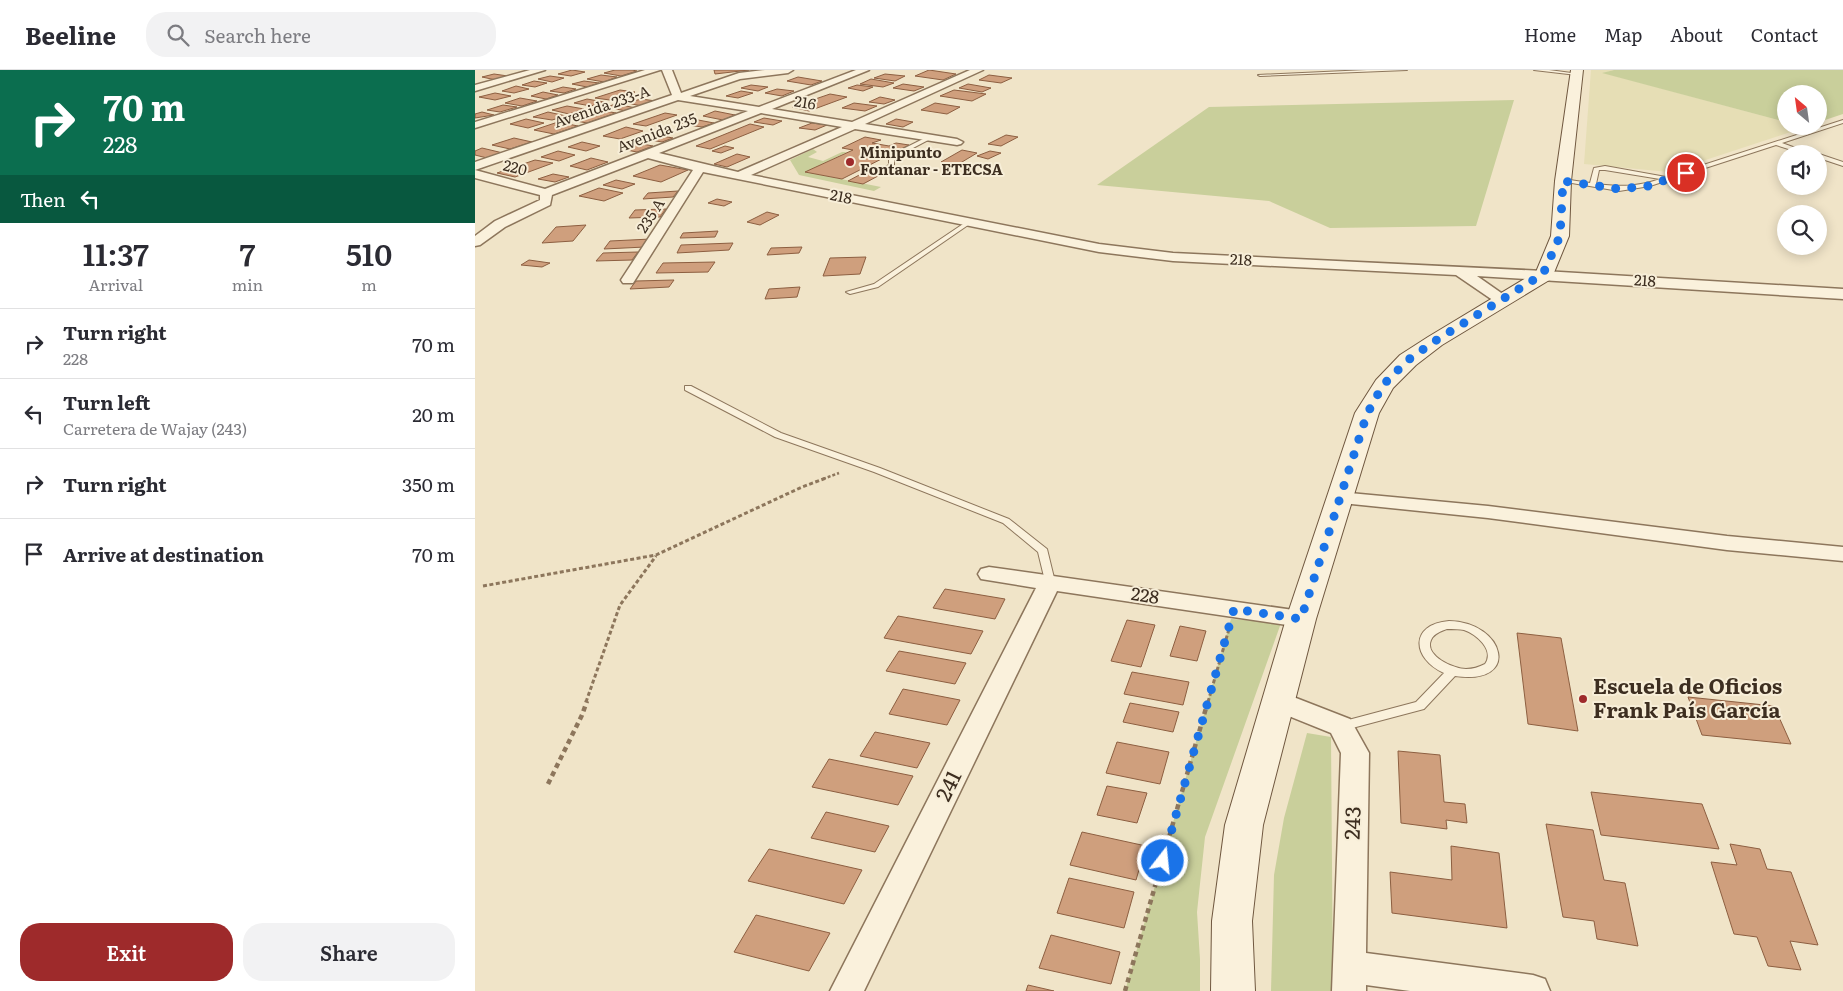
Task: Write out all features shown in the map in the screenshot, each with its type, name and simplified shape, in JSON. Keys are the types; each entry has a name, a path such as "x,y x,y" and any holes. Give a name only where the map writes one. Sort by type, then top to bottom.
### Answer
{"main road":[{"path":"1233,991 1232,922 1244,825 1301,619 1367,414 1383,385 1408,360 1435,341 1543,274 1560,236 1563,181 1577,72"}],"street":[{"path":"475,88 539,70"},
{"path":"475,125 655,70"},
{"path":"667,70 682,83 678,97"},
{"name":"Avenida 233-A","path":"682,83 789,70"},
{"name":"Avenida 235","path":"546,192 864,70"},
{"path":"739,176 978,70"},
{"name":"Avenida 233-A","path":"475,166 739,76"},
{"name":"216","path":"678,97 957,142"},
{"name":"218","path":"648,154 700,168 1099,248 1173,256 1543,274 1843,294"},
{"name":"235 A","path":"628,280 700,168"},
{"name":"220","path":"475,174 546,192"},
{"path":"475,242 500,224 546,202 546,192"},
{"path":"1459,271 1501,300"},
{"path":"1339,498 1488,512 1727,543 1843,554"},
{"name":"228","path":"989,574 1301,619"},
{"name":"241","path":"847,991 1050,582"},
{"path":"1277,701 1341,726"},
{"name":"243","path":"1341,726 1355,753 1349,979"},
{"path":"1349,979 1533,991"}],"lane":[{"path":"1260,74 1405,70"},
{"path":"1536,70 1577,72"},
{"path":"1563,181 1619,189 1648,186 1843,121"},
{"path":"880,172 892,166 891,157 929,138"},
{"path":"1777,143 1783,145"},
{"path":"1827,159 1843,164"},
{"path":"1593,185 1596,169 1605,168 1667,179"},
{"path":"850,292 876,286 968,222"},
{"path":"688,388 778,435 862,465 1006,521 1043,551 1050,582"},
{"path":"1446,625 1457,625 1468,627 1487,639 1493,647 1495,656 1486,670 1470,674 1452,672 1441,668 1426,654 1425,638 1429,632 1446,625"},
{"path":"1341,726 1420,706 1452,672"}],"path":[{"path":"483,586 656,555 802,487 862,465"},
{"path":"547,784 582,715 620,605 656,555"},
{"path":"1125,991 1234,609"}],"shaded area":[{"path":"1591,70 1614,70 1604,73 1777,120 1777,135 1782,135 1669,172 1584,164"}],"green space":[{"path":"1614,70 1843,70 1843,114 1827,119 1827,85 1777,85 1777,120 1602,73"},
{"path":"1514,100 1476,226 1330,228 1269,201 1097,185 1209,107"},
{"path":"813,149 817,152 808,157 823,161 842,152 847,152 806,172 881,187 874,191 799,175 790,160"},
{"path":"1231,619 1281,623 1205,837 1197,912 1200,991 1125,991"},
{"path":"1307,733 1331,737 1333,991 1271,991 1274,875 1284,818"}],"building":[{"path":"572,70 585,72 571,76 558,74"},
{"path":"615,70 637,71 621,76 604,73"},
{"path":"714,70 749,70 715,74"},
{"path":"929,70 956,74 943,80 915,76"},
{"path":"494,74 508,76 496,80 482,77"},
{"path":"885,74 905,76 895,81 874,78"},
{"path":"601,75 617,77 604,82 587,79"},
{"path":"989,75 1012,78 1001,83 979,80"},
{"path":"550,76 564,78 552,82 538,79"},
{"path":"798,77 822,81 811,85 787,81"},
{"path":"871,79 894,83 883,87 860,84"},
{"path":"534,81 547,83 535,87 522,85"},
{"path":"584,81 599,83 587,87 572,84"},
{"path":"903,84 924,87 914,91 893,88"},
{"path":"968,84 991,88 982,92 959,88"},
{"path":"751,85 768,87 758,91 741,88"},
{"path":"857,85 873,87 863,91 848,88"},
{"path":"516,86 529,89 514,93 502,91"},
{"path":"563,87 576,89 564,93 550,91"},
{"path":"777,89 794,91 782,96 765,93"},
{"path":"620,90 635,92 610,100 595,98"},
{"path":"954,90 986,94 972,101 940,96"},
{"path":"741,91 753,93 738,98 726,96"},
{"path":"543,92 558,95 546,99 531,96"},
{"path":"495,93 511,96 495,100 479,97"},
{"path":"830,94 847,97 809,111 792,107"},
{"path":"880,97 895,100 884,104 869,102"},
{"path":"520,98 537,101 522,106 505,103"},
{"path":"587,99 604,102 591,106 574,103"},
{"path":"641,99 656,101 642,106 627,103"},
{"path":"854,103 877,106 865,111 842,108"},
{"path":"935,103 960,107 947,114 921,110"},
{"path":"616,104 636,108 626,111 606,107"},
{"path":"503,105 517,107 500,112 487,110"},
{"path":"567,106 584,109 569,114 552,110"},
{"path":"600,110 616,113 587,123 571,120"},
{"path":"715,111 735,115 723,120 703,116"},
{"path":"482,112 494,115 475,118 475,114"},
{"path":"548,112 566,116 552,120 533,117"},
{"path":"665,113 677,115 646,126 633,124"},
{"path":"764,118 782,121 773,125 754,122"},
{"path":"526,119 544,123 528,128 510,124"},
{"path":"693,119 714,123 702,127 681,124"},
{"path":"896,119 913,122 903,127 886,124"},
{"path":"558,122 578,126 554,134 534,130"},
{"path":"812,123 827,125 815,130 799,128"},
{"path":"750,124 764,127 710,149 696,146"},
{"path":"626,127 643,131 620,139 603,136"},
{"path":"657,135 673,138 662,142 645,139"},
{"path":"1006,135 1018,137 1001,146 988,144"},
{"name":"Minipunto Fontanar - ETECSA","path":"865,137 881,140 872,143 889,146 896,143 909,145 842,179 805,172 853,150 842,148"},
{"path":"514,138 532,142 510,149 492,145"},
{"path":"582,142 600,146 586,151 568,147"},
{"path":"637,143 653,146 637,152 621,149"},
{"path":"725,146 734,148 721,153 712,151"},
{"path":"482,148 503,153 487,158 475,155 475,151"},
{"path":"962,150 977,153 957,165 941,162"},
{"path":"558,151 575,155 559,161 541,157"},
{"path":"990,151 1001,153 988,159 977,156"},
{"path":"737,154 750,157 727,167 714,164"},
{"path":"591,158 608,162 587,170 570,166"},
{"path":"535,160 553,163 515,177 497,173"},
{"path":"660,165 688,170 661,182 633,176"},
{"path":"863,173 878,176 863,184 848,181"},
{"path":"553,174 569,177 555,182 538,179"},
{"path":"616,180 635,184 622,189 603,185"},
{"path":"599,188 623,193 604,201 579,196"},
{"path":"678,191 673,197 643,199 648,193"},
{"path":"717,199 732,202 724,206 708,203"},
{"path":"666,209 660,217 629,218 635,210"},
{"path":"767,212 779,215 760,225 747,222"},
{"path":"586,225 573,241 542,243 556,227"},
{"path":"718,231 715,237 680,238 683,233"},
{"path":"651,239 645,247 604,249 610,241"},
{"path":"733,243 729,250 677,253 681,245"},
{"path":"802,247 799,253 767,255 771,248"},
{"path":"638,252 632,260 596,261 603,253"},
{"path":"866,257 860,274 823,276 830,258"},
{"path":"529,260 550,263 542,267 521,265"},
{"path":"715,262 708,272 656,273 663,263"},
{"path":"674,280 669,287 630,289 636,281"},
{"path":"800,287 797,297 765,299 769,289"},
{"path":"945,589 1005,599 995,619 933,608"},
{"path":"898,616 983,631 971,654 884,638"},
{"path":"1127,620 1155,625 1141,667 1111,661"},
{"path":"1180,626 1206,631 1197,661 1170,656"},
{"path":"1517,633 1561,638 1578,731 1528,724"},
{"path":"899,651 966,663 955,684 886,671"},
{"path":"1132,672 1189,682 1183,705 1124,694"},
{"path":"903,689 960,700 947,725 889,714"},
{"path":"1688,697 1774,706 1791,744 1702,735"},
{"path":"1130,703 1179,712 1173,732 1123,722"},
{"path":"875,732 930,743 917,768 860,756"},
{"path":"1117,742 1169,752 1160,784 1106,773"},
{"path":"1398,751 1440,755 1444,802 1465,804 1467,823 1446,820 1447,829 1401,823"},
{"path":"829,759 913,776 898,805 812,787"},
{"path":"1107,786 1147,793 1137,823 1097,815"},
{"path":"1591,792 1702,804 1719,849 1601,835"},
{"path":"826,812 889,826 875,852 811,838"},
{"path":"1546,824 1593,830 1604,880 1625,883 1638,946 1597,939 1594,921 1563,917"},
{"path":"1082,832 1146,846 1136,880 1070,865"},
{"path":"1730,844 1760,849 1767,869 1791,872 1818,945 1790,941 1801,970 1768,966 1757,937 1734,934 1711,862 1737,865"},
{"path":"1451,846 1499,853 1507,928 1392,913 1390,872 1452,880"},
{"path":"769,849 862,870 844,904 748,881"},
{"path":"1069,878 1134,892 1124,928 1057,913"},
{"path":"756,915 830,933 809,971 734,952"},
{"path":"1051,935 1120,952 1111,984 1039,968"},
{"path":"1028,985 1054,991 1026,991"}],"place":[{"name":"Minipunto Fontanar - ETECSA","path":"850,162"},
{"name":"Escuela de Oficios Frank País García","path":"1583,699"}],"route":[{"path":"1163,861 1234,609 1301,619 1367,414 1383,385 1408,360 1435,341 1543,274 1560,236 1563,181 1619,189 1648,186 1686,173"}]}
